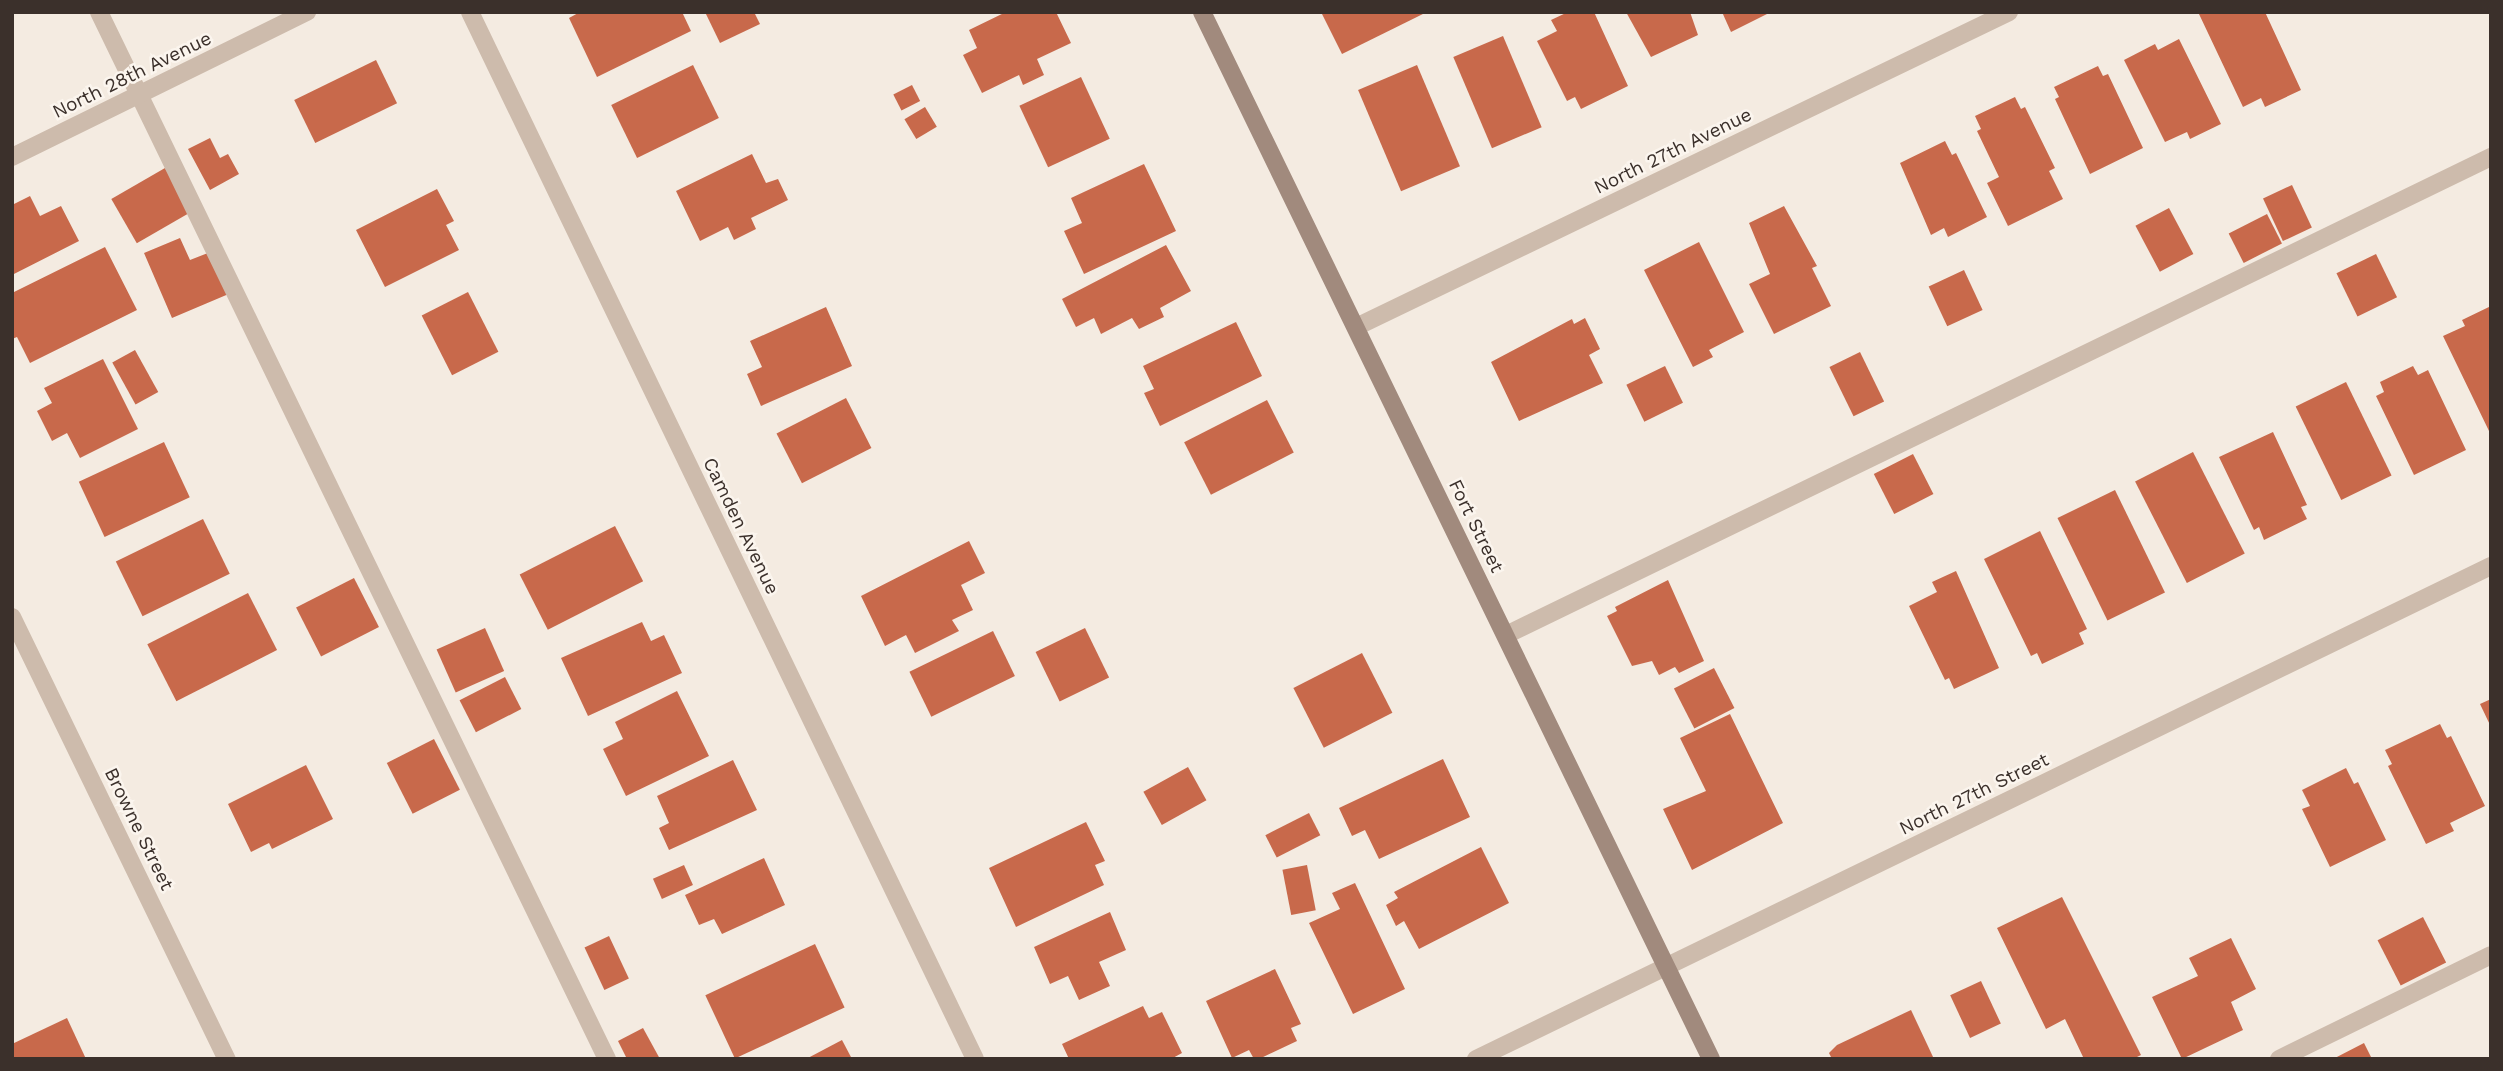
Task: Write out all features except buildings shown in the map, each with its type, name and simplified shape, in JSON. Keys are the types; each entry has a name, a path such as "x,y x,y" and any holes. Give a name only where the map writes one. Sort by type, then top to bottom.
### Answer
{"street":[{"path":"99,12 607,1059"},
{"name":"North 28th Avenue","path":"12,157 307,12"},
{"name":"Camden Avenue","path":"470,12 975,1059"},
{"name":"North 27th Avenue","path":"1356,327 2009,12"},
{"name":"Fort Street","path":"1207,14 1711,1059"},
{"path":"1506,635 2491,157"},
{"name":"North 27th Street","path":"1476,1059 2491,566"},
{"name":"Browne Street","path":"12,617 228,1059"},
{"path":"2278,1059 2491,955"}]}
